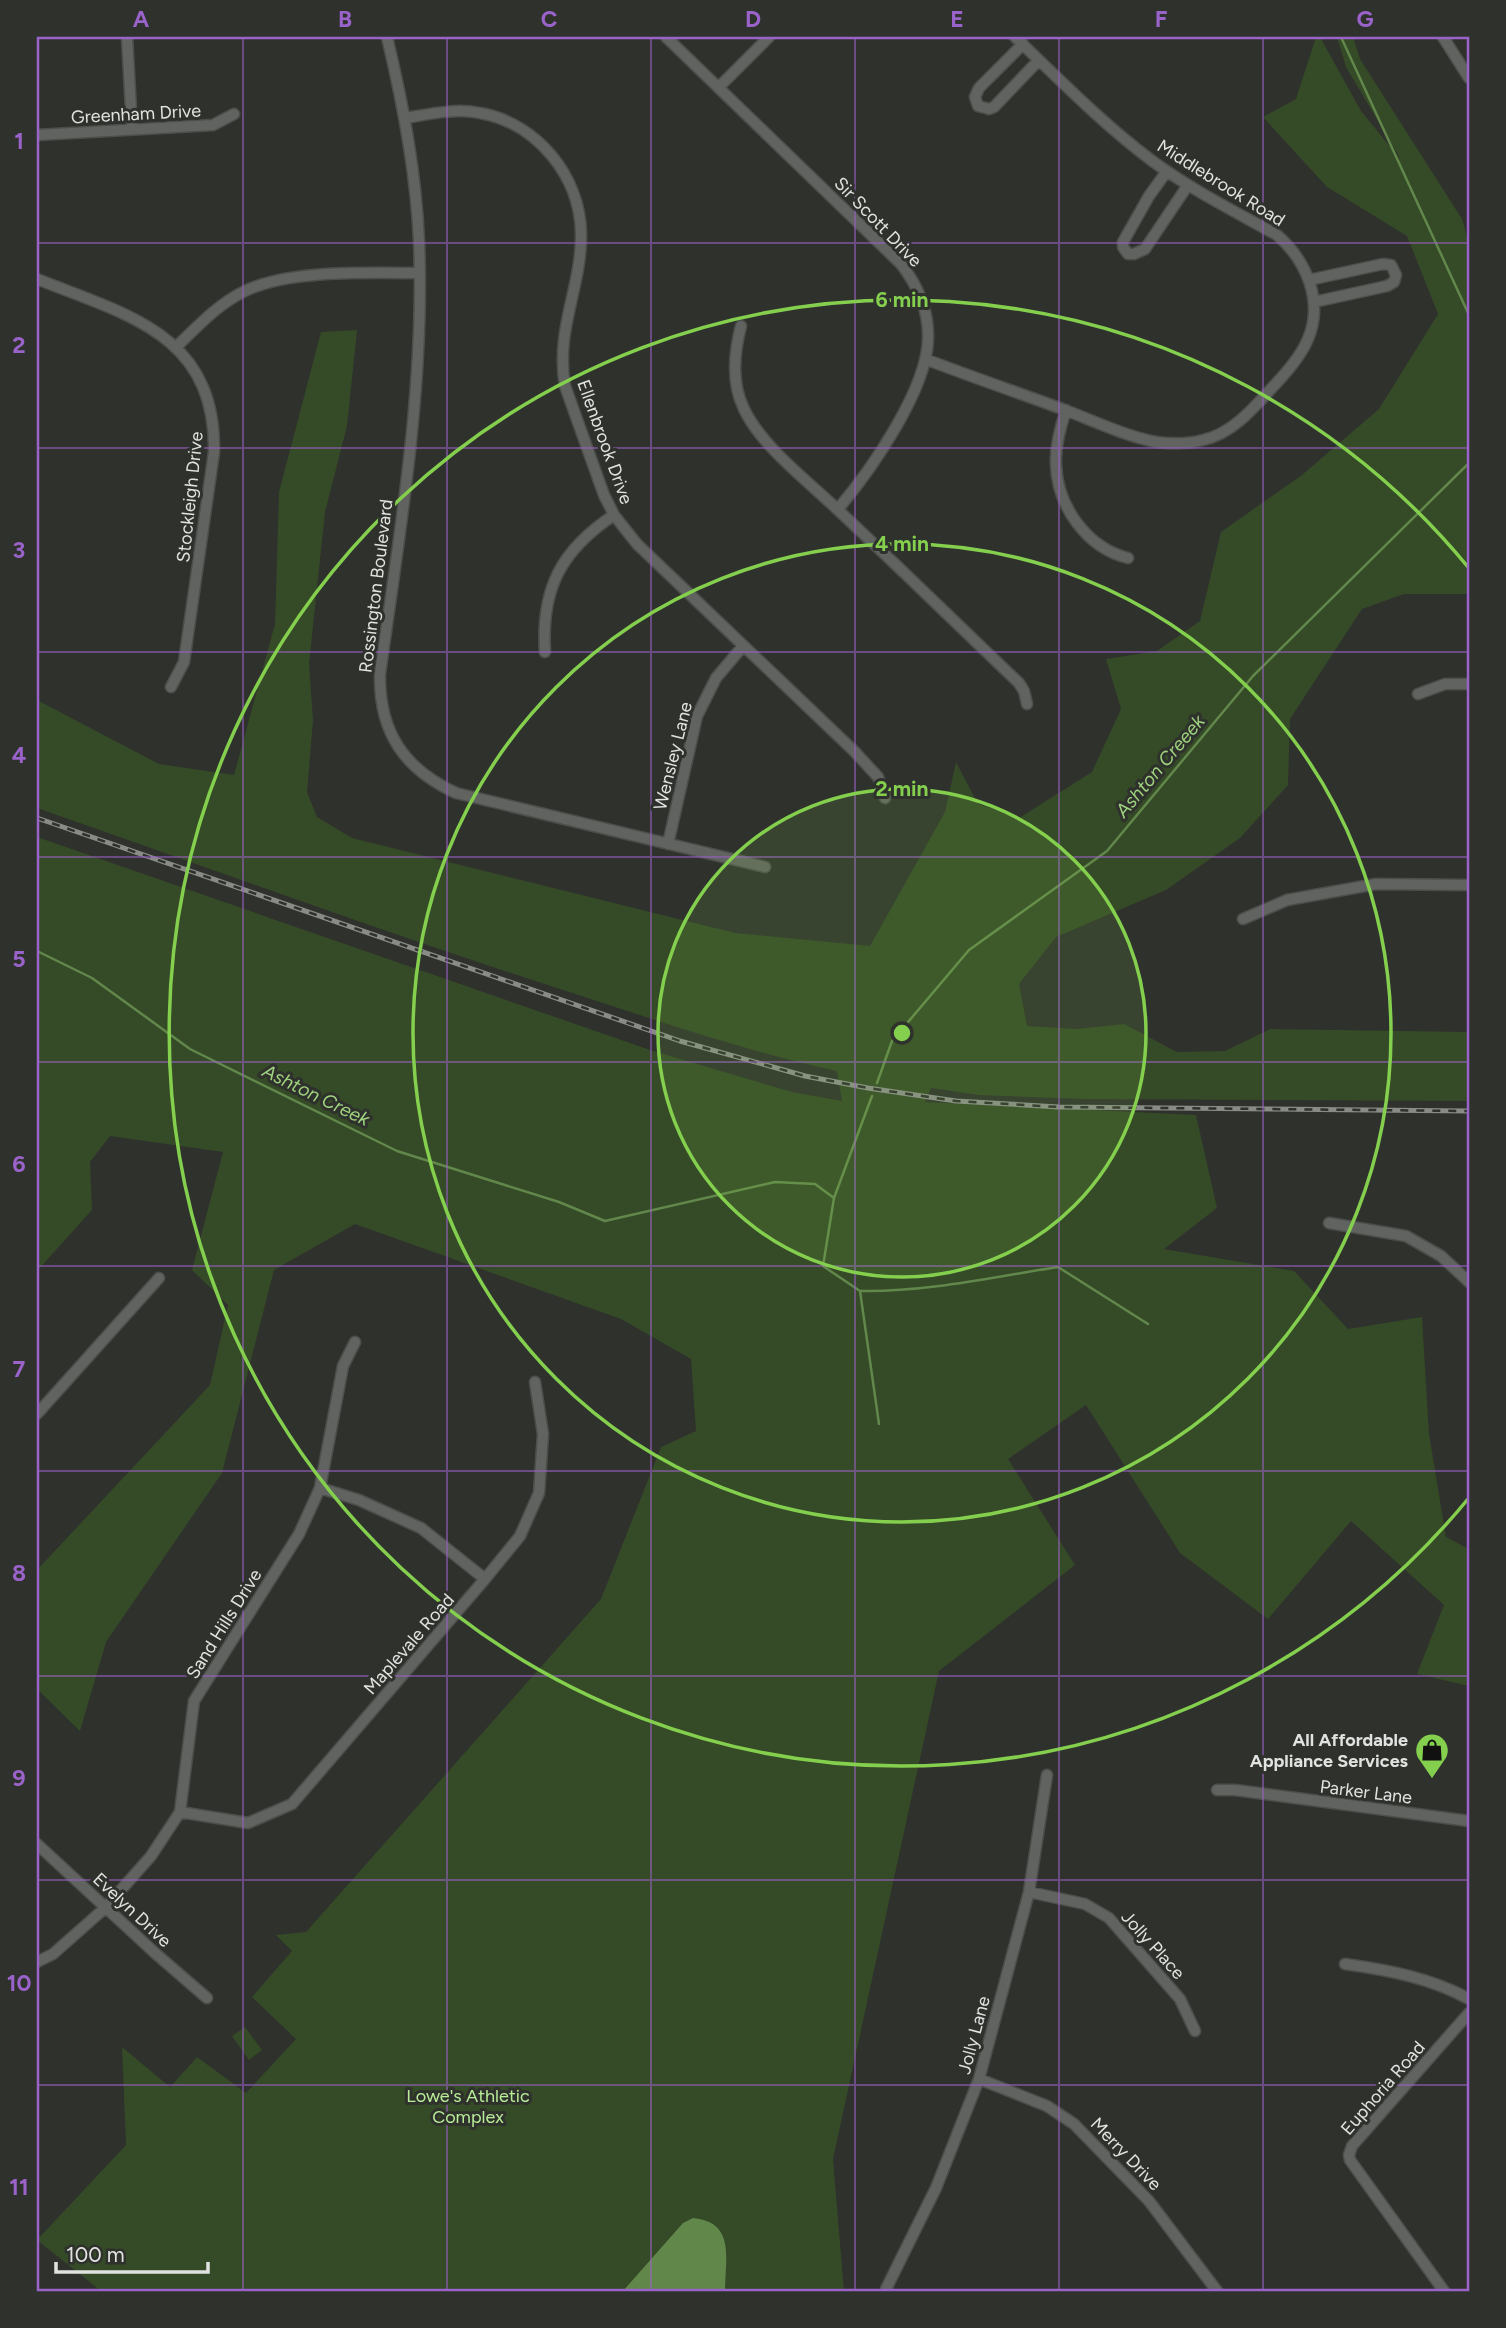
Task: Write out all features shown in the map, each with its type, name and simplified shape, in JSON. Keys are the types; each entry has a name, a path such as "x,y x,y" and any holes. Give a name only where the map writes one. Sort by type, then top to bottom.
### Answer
{"street":[{"path":"127,37 132,128"},
{"name":"Rossington Boulevard","path":"387,37 406,118 415,187 420,273 413,411 380,674 384,714 395,743 403,755 426,777 456,793 765,867"},
{"name":"Sir Scott Drive","path":"666,37 901,264 915,284 926,313 926,359 908,402 861,481 838,509"},
{"path":"719,87 769,37"},
{"path":"1443,37 1467,72"},
{"path":"1019,41 979,88 975,97 978,106 989,109 994,107 1039,60"},
{"name":"Middlebrook Road","path":"926,359 1156,442 1181,443 1206,440 1244,417 1286,373 1308,341 1314,316 1314,302 1309,280 1296,254 1277,235 1167,172 1119,135 1019,41"},
{"name":"Ellenbrook Drive","path":"406,118 459,111 499,117 518,126 550,153 573,191 581,234 563,340 562,368 569,401 614,515 637,544 878,776 885,798"},
{"name":"Greenham Drive","path":"37,135 212,125 234,114"},
{"path":"1167,172 1149,196 1123,242 1128,254 1145,249 1188,185"},
{"path":"1309,280 1383,264 1391,265 1396,275 1394,282 1387,286 1314,302"},
{"path":"176,347 218,308 262,284 298,276 420,273"},
{"name":"Stockleigh Drive","path":"37,279 150,327 176,347 197,374 205,391 215,430 214,452 184,662 171,687"},
{"path":"741,326 735,359 743,408 767,441 1018,683 1024,691 1027,704"},
{"path":"1066,410 1059,433 1056,463 1062,495 1077,522 1088,535 1105,550 1128,558"},
{"path":"545,652 545,610 557,573 580,541 614,515"},
{"name":"Wensley Lane","path":"668,844 697,716 716,678 743,646"},
{"path":"1419,694 1445,684 1469,684"},
{"path":"1243,919 1287,901 1376,884 1469,885"},
{"path":"1329,1223 1406,1236 1441,1256 1469,1282"},
{"path":"37,1414 159,1278"},
{"name":"Sand Hills Drive","path":"37,1962 52,1954 105,1908 151,1856 180,1812 194,1701 299,1534 320,1488 343,1366 355,1342"},
{"name":"Maplevale Road","path":"180,1812 248,1823 292,1804 485,1580 520,1536 539,1493 543,1434 535,1382"},
{"path":"320,1488 359,1500 421,1528 485,1580"},
{"name":"Jolly Lane","path":"886,2289 936,2188 979,2079 1029,1892 1047,1775"},
{"name":"Parker Lane","path":"1217,1790 1235,1790 1469,1821"},
{"name":"Evelyn Drive","path":"37,1844 207,1998"},
{"name":"Jolly Place","path":"1029,1892 1085,1904 1109,1918 1180,2000 1195,2031"},
{"path":"1345,1964 1410,1976 1445,1986 1469,1999"},
{"name":"Euphoria Road","path":"1444,2291 1349,2155 1352,2146 1469,2013"},
{"name":"Merry Drive","path":"979,2079 1047,2106 1074,2123 1149,2201 1217,2291"}],"green space":[{"name":"Lowe's Athletic Complex","path":"1316,37 1320,37 1361,111 1401,160 1346,67 1337,37 1353,37 1360,59 1462,219 1469,243 1469,594 1404,594 1362,609 1290,719 1288,785 1240,838 1166,890 1056,937 1019,984 1027,1026 1077,1029 1124,1024 1177,1052 1225,1051 1270,1029 1469,1032 1469,1101 1082,1099 979,1095 931,1088 925,1102 1196,1115 1217,1208 1164,1249 1294,1271 1348,1329 1422,1317 1429,1434 1446,1537 1469,1549 1469,1686 1417,1674 1444,1605 1351,1521 1268,1619 1180,1553 1086,1405 1008,1459 1075,1565 939,1671 833,2159 844,2291 101,2291 37,2240 126,2145 122,2047 170,2087 197,2057 246,2093 296,2039 252,1997 292,1951 276,1935 306,1932 601,1599 661,1447 696,1431 691,1359 621,1319 355,1224 274,1270 222,1473 106,1642 80,1731 37,1689 37,1570 210,1385 228,1305 192,1270 223,1152 110,1136 90,1162 92,1210 37,1271 37,837 653,1051 792,1092 842,1101 837,1071 733,1044 497,968 37,808 37,700 159,764 234,775 275,624 279,492 321,332 357,330 347,426 325,512 309,664 313,720 307,792 317,817 352,838 735,933 870,946 945,812 956,762 978,804 1019,818 1092,772 1121,709 1106,659 1157,651 1200,621 1221,532 1302,475 1379,409 1438,314 1407,236 1327,187 1263,117 1296,99"},
{"path":"245,2027 262,2050 249,2060 232,2036"}],"shaded area":[{"path":"693,2218 707,2221 722,2234 726,2255 725,2291 623,2291 683,2223"}],"waterway":[{"path":"1341,37 1469,315"},
{"name":"Ashton Creeek","path":"877,1083 892,1041 969,950 1107,851 1253,676 1469,463"},
{"name":"Ashton Creek","path":"37,951 92,978 190,1049 397,1151 559,1202 605,1221 775,1182 815,1184 834,1198"},
{"path":"872,1096 834,1198 823,1266 860,1291 879,1424"},
{"path":"861,1291 935,1286 1058,1267 1148,1324"}],"railway":[{"path":"37,818 680,1041 805,1076 956,1101 1059,1107 1469,1111"}],"place":[{"name":"All Affordable Appliance Services","path":"1432,1780"}]}
